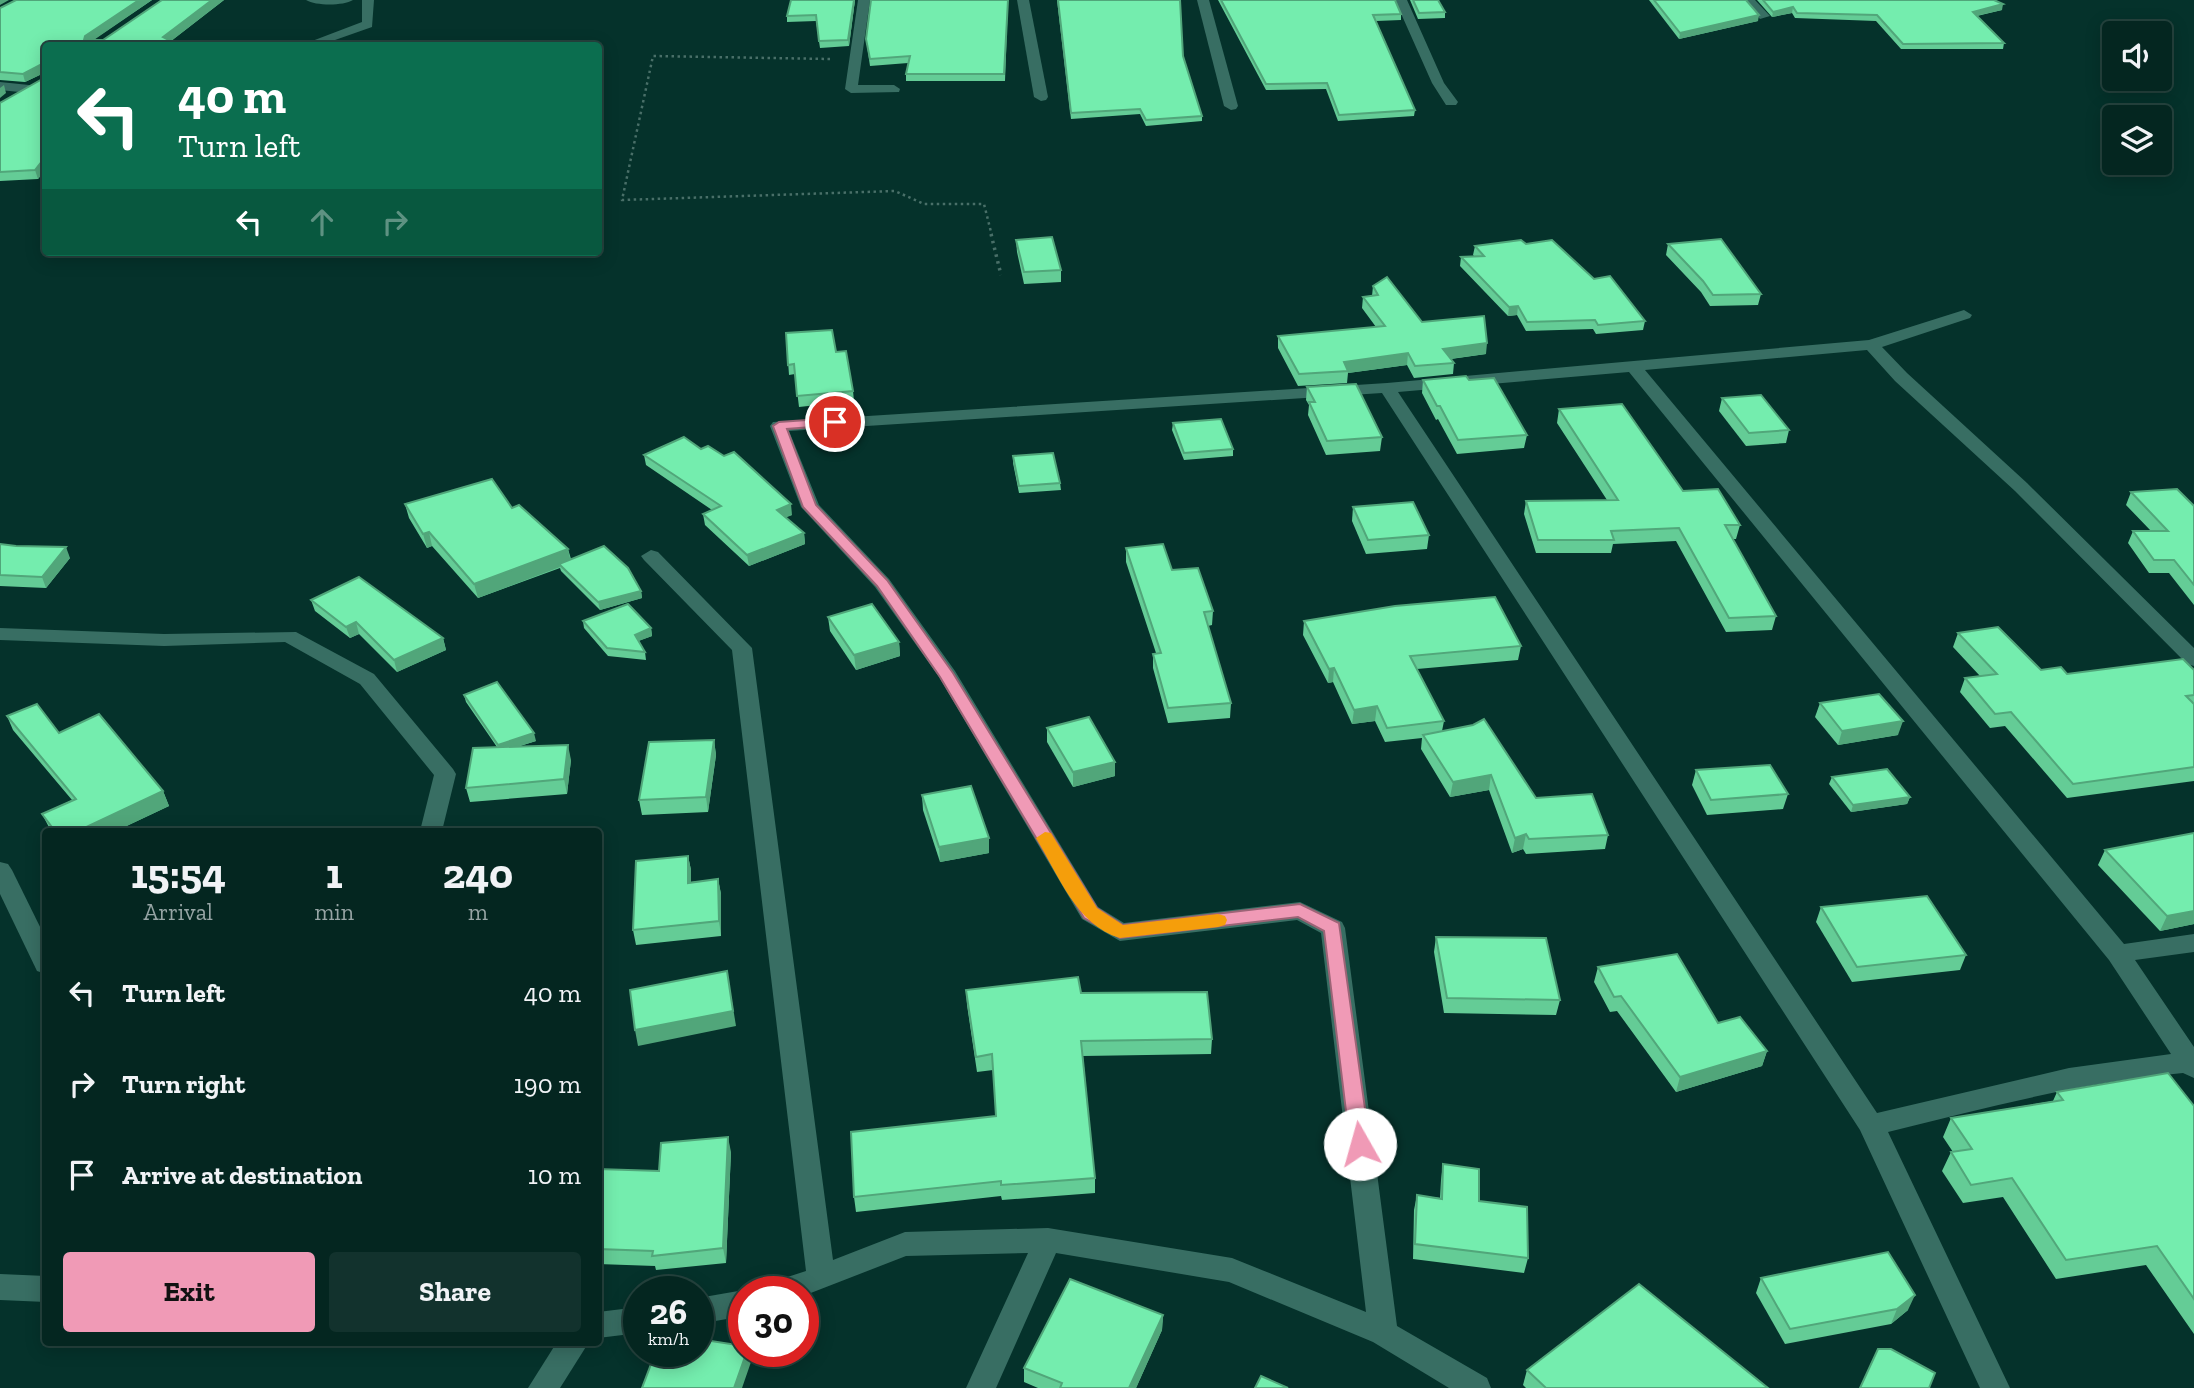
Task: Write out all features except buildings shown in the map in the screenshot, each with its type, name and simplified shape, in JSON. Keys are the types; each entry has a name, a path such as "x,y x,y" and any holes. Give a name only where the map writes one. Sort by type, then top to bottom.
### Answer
{"street":[{"path":"312,0 346,0"},
{"path":"316,42 368,24 368,0"},
{"path":"864,0 851,89 894,89"},
{"path":"1023,0 1041,97"},
{"path":"1203,0 1231,106"},
{"path":"1401,0 1438,83 1451,102"},
{"path":"1749,0 1764,16"},
{"path":"0,86 33,86 10,100"},
{"path":"1383,1333 1333,928 1300,911 1120,932 1090,913 948,676 882,583 810,507 779,426 1387,388 1871,345 1964,315"},
{"path":"1871,345 1901,377 2021,488 2194,660"},
{"path":"1633,366 2118,954 2192,1065"},
{"path":"1387,388 1871,1125 1995,1388"},
{"path":"651,556 742,648 821,1278 905,1244 1048,1240 1232,1270 1383,1333 1476,1388"},
{"path":"0,634 164,640 289,636 367,679 445,774 432,828"},
{"path":"0,870 42,957"},
{"path":"2118,954 2194,943"},
{"path":"1871,1125 2035,1086 2153,1065 2192,1065"},
{"path":"981,1388 1048,1240"},
{"path":"0,1287 42,1289"},
{"path":"602,1325 623,1322"},
{"path":"543,1388 571,1346"}],"path":[{"path":"856,60 653,56 622,200 895,191 924,204 984,204 1001,275"}],"slow traffic":[{"path":"1045,838 1090,913 1120,932 1218,920"}],"route":[{"path":"835,422 779,426 810,507 882,583 948,676 1090,913 1120,932 1300,911 1333,928 1360,1144"}]}
